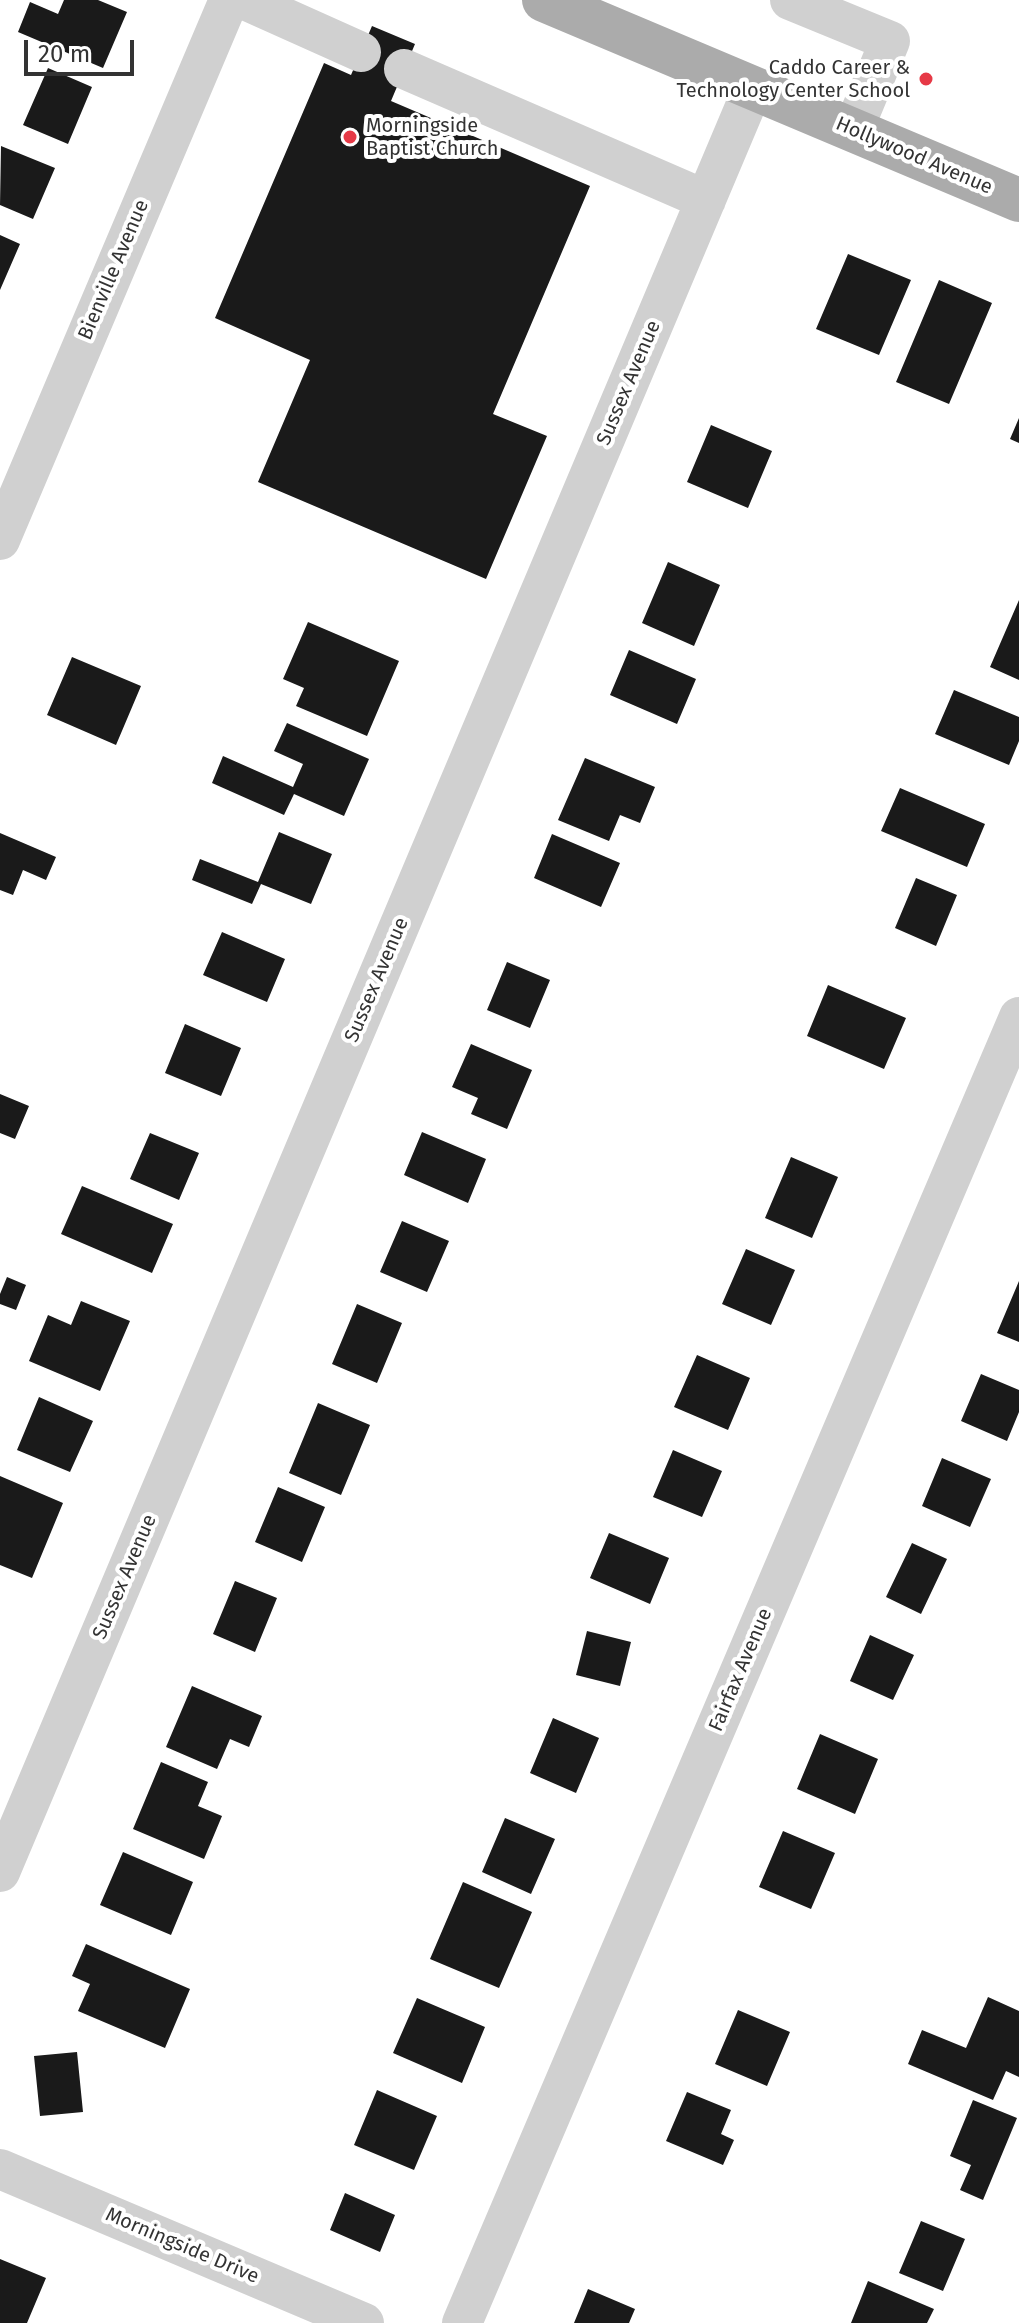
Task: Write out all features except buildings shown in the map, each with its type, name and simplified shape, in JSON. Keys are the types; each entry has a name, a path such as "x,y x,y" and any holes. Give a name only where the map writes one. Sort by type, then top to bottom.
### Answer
{"main road":[{"name":"Hollywood Avenue","path":"544,0 1019,200"}],"street":[{"name":"Bienville Avenue","path":"0,540 229,0"},
{"path":"245,0 361,52"},
{"path":"790,0 890,41 853,130"},
{"path":"404,69 706,200"},
{"name":"Sussex Avenue","path":"0,1872 753,88"},
{"name":"Fairfax Avenue","path":"462,2323 1019,1017"},
{"name":"Morningside Drive","path":"0,2169 364,2323"}],"place":[{"name":"Caddo Career & Technology Center School","path":"926,79"},
{"name":"Morningside Baptist Church","path":"350,137"}]}
